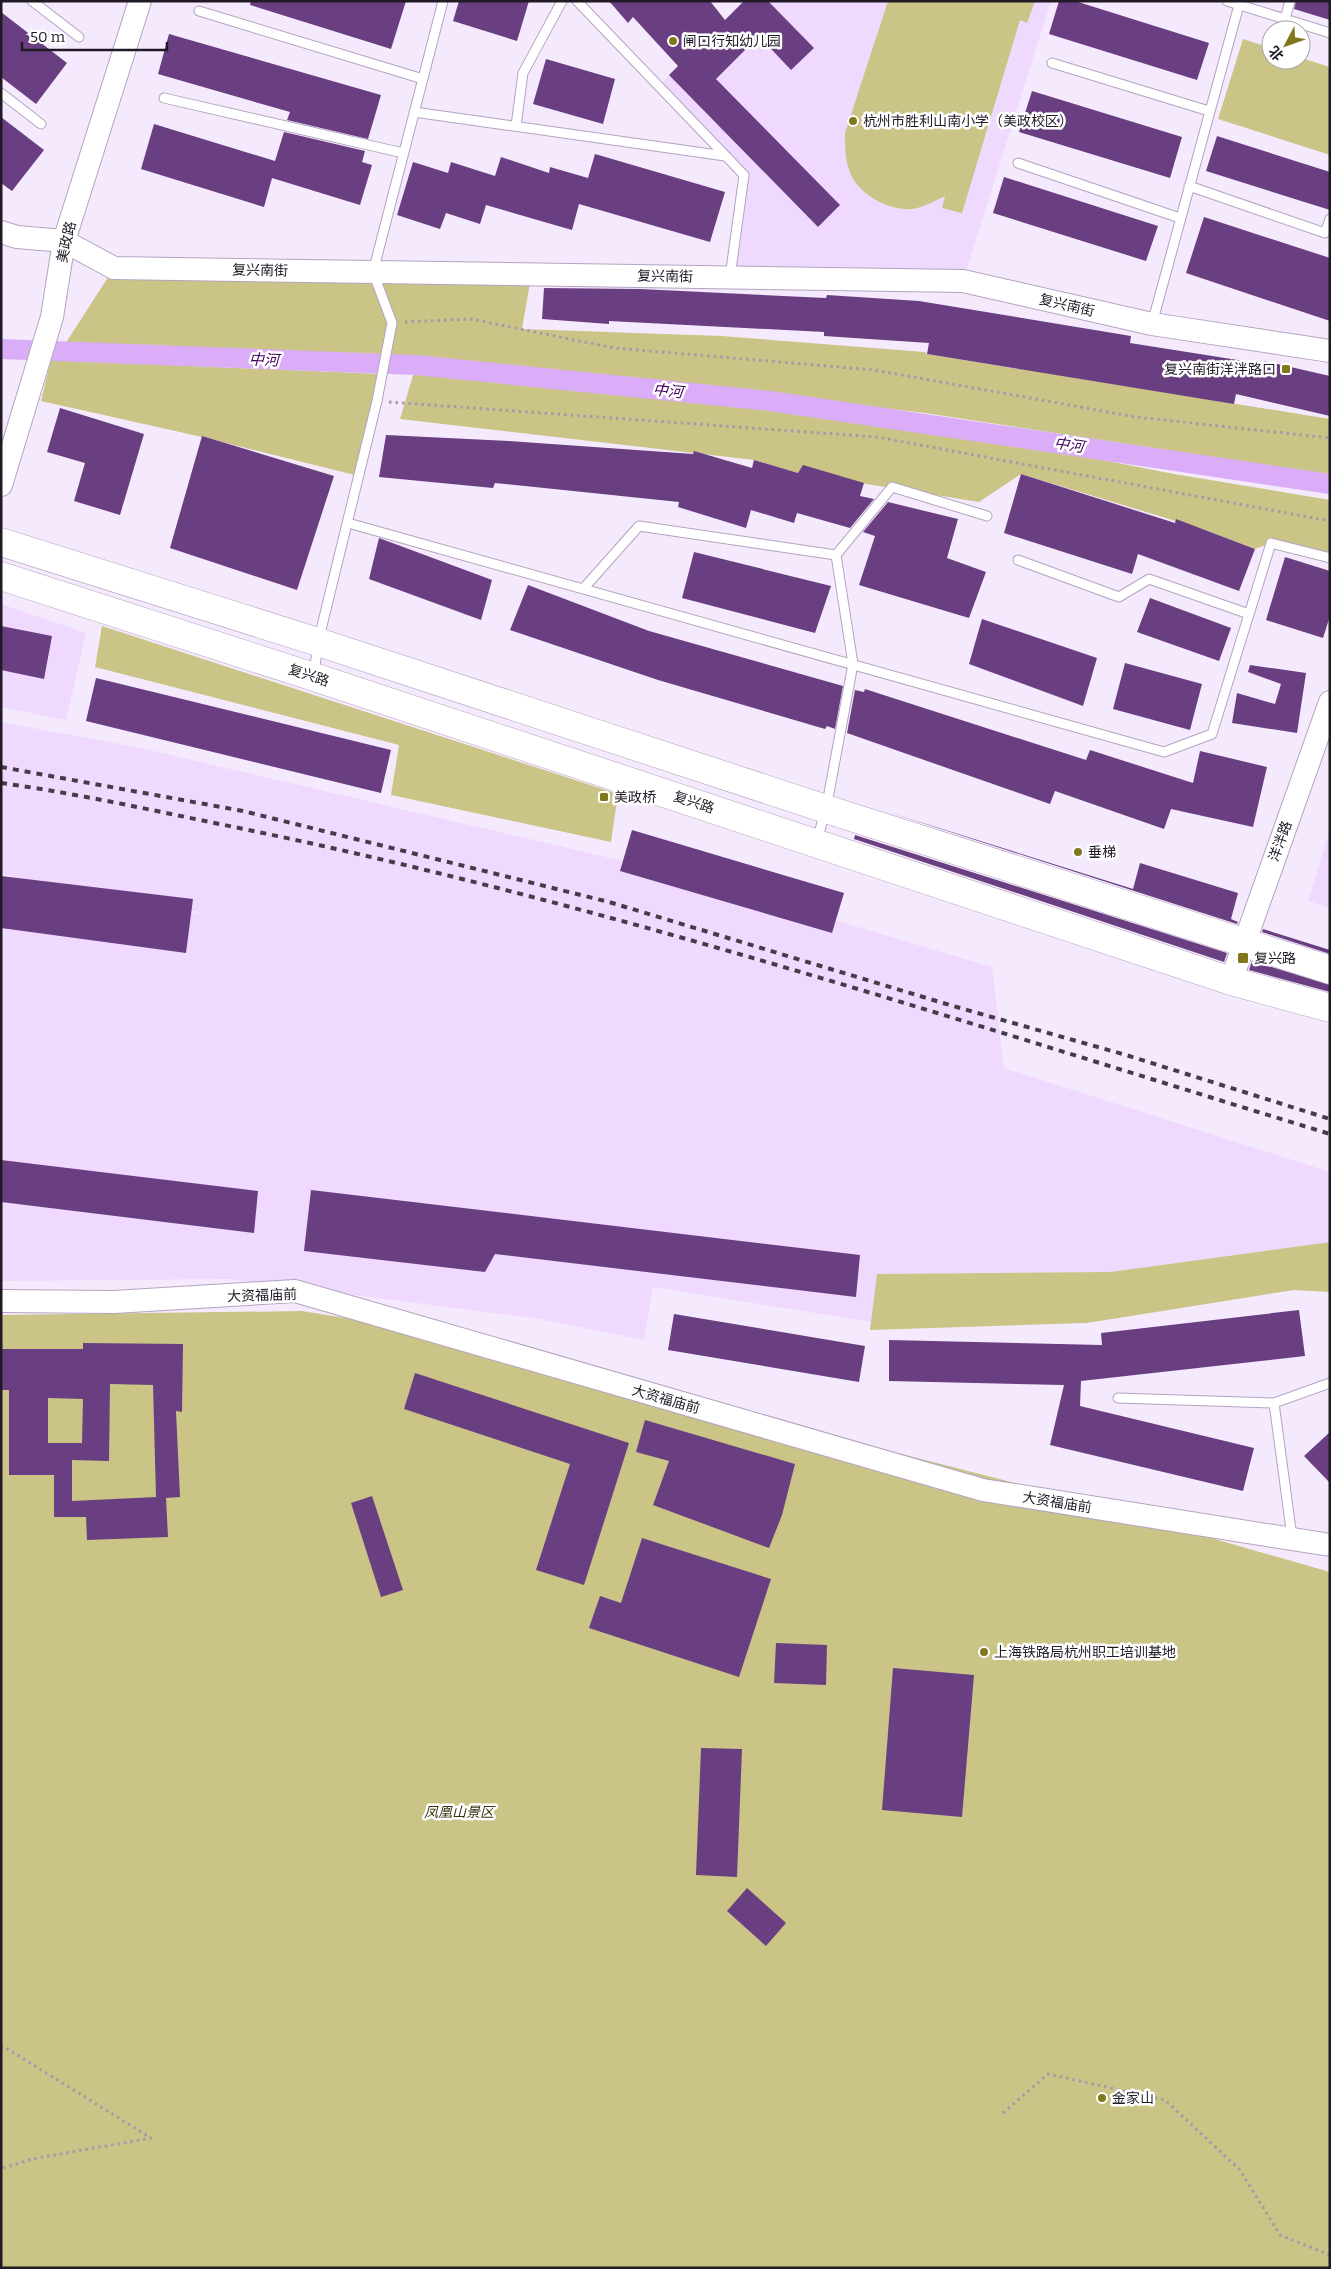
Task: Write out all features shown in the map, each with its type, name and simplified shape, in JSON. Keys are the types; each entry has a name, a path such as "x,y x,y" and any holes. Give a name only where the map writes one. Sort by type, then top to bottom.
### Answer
{"main road":[{"path":"1,542 318,642 826,809 1330,970"},
{"name":"复兴路","path":"1,576 314,677 1231,980 1330,1008"}],"street":[{"name":"美政路","path":"1,485 52,317 64,241 140,1"},
{"name":"复兴南街","path":"1,232 17,237 64,241 114,268 963,281 1152,324 1330,352"},
{"name":"洋泮路","path":"1231,980 1330,702"},
{"name":"大资福庙前","path":"1,1301 114,1302 295,1291 983,1490 1330,1545"}],"lane":[{"path":"32,1 79,37"},
{"path":"314,677 318,642 377,401 392,323 373,272 443,1"},
{"path":"516,126 524,73 562,1"},
{"path":"577,1 744,175 730,277"},
{"path":"1227,1 1330,33"},
{"path":"1285,19 1290,1"},
{"path":"1152,324 1238,5"},
{"path":"199,11 422,79"},
{"path":"1052,63 1210,112"},
{"path":"1,93 41,124"},
{"path":"164,98 403,153"},
{"path":"414,112 725,156"},
{"path":"1018,162 1180,218"},
{"path":"1189,186 1325,233 1330,218"},
{"path":"816,843 826,809 853,664 836,556 892,486 987,516"},
{"path":"348,523 1164,752 1212,734 1271,543 1330,558"},
{"path":"583,589 639,526 836,556"},
{"path":"1018,560 1119,597 1149,579 1249,614"},
{"path":"1118,1398 1274,1404 1330,1383"},
{"path":"1274,1404 1292,1539"}],"path":[{"path":"392,323 471,320 614,348 874,370 1136,417 1330,438"},
{"path":"377,401 877,437 1330,521"},
{"path":"1,2045 151,2138 32,2159 1,2169"},
{"path":"1003,2113 1048,2074 1165,2100 1240,2170 1280,2235 1330,2255"}],"shaded area":[{"name":"杭州市胜利山南小学（美政校区）","path":"744,1 1051,1 963,281 730,277 744,175 659,86"},
{"path":"1,604 86,633 66,720 1,707"},
{"path":"1,722 141,748 687,876 992,967 1004,1068 1330,1172 1330,1242 1110,1272 877,1274 871,1322 653,1287 644,1340 534,1318 229,1279 1,1281 1,886 212,915 1,874"},
{"path":"1330,830 1330,908 1308,901"}],"green space":[{"path":"888,1 1035,1 1027,23 1020,20 962,213 942,208 945,196 913,209 886,205 869,196 856,183 849,170 845,133"},
{"path":"1243,39 1261,45 1261,70 1311,70 1311,61 1330,67 1330,155 1218,119"},
{"path":"114,268 530,283 522,329 722,336 925,352 927,354 1330,419 1330,475 925,413 682,384 400,356 65,344"},
{"path":"51,360 382,374 359,476 202,437 41,401"},
{"path":"416,365 636,388 910,422 1174,474 1330,500 1330,558 1271,543 1255,549 1205,530 1021,474 979,502 798,473 754,460 400,419"},
{"path":"102,626 618,794 611,842 391,795 399,745 95,667"},
{"path":"1330,1242 1330,1292 1294,1290 1087,1323 870,1330 877,1274 1110,1272"},
{"name":"凤凰山景区","path":"302,1311 414,1329 1054,1493 1330,1572 1330,2268 1,2268 1,1315"}],"building":[{"path":"251,1 406,1 391,49 250,5"},
{"path":"459,1 529,1 517,41 453,21"},
{"path":"609,1 710,1 725,20 744,1 768,1 814,48 791,70 759,36 716,79 840,205 818,227 669,75 678,66 633,17 628,23"},
{"path":"1059,1 1075,1 1209,43 1197,80 1049,34"},
{"path":"1296,1 1330,1 1330,20 1294,9"},
{"path":"1,12 67,63 36,104 1,77"},
{"path":"169,34 381,95 368,139 287,120 290,112 158,74"},
{"path":"546,59 615,79 603,124 533,104"},
{"path":"1032,91 1182,137 1170,178 1019,132"},
{"path":"1,117 44,150 12,191 1,183"},
{"path":"154,124 275,161 284,132 365,151 362,162 372,165 360,205 272,178 264,207 141,169"},
{"path":"1217,136 1330,172 1330,210 1206,171"},
{"path":"595,154 725,192 710,242 579,204 572,230 486,205 480,224 446,213 440,229 397,215 413,162 448,173 451,162 495,176 501,157 549,173 550,167 588,178"},
{"path":"1004,177 1158,226 1146,261 993,213"},
{"path":"1204,217 1330,258 1330,321 1186,273"},
{"path":"544,288 640,289 826,298 827,295 919,301 1131,336 1130,343 1263,364 1264,361 1330,376 1330,416 1236,394 1234,404 927,354 929,343 824,336 824,332 609,321 609,324 542,319"},
{"path":"60,408 144,434 120,515 74,501 85,463 47,452"},
{"path":"386,435 509,441 693,454 694,451 752,468 754,460 798,473 803,465 864,483 860,496 874,499 850,528 797,513 794,523 751,510 746,528 678,507 679,502 495,483 493,488 379,477"},
{"path":"202,436 334,476 297,590 170,548"},
{"path":"1021,474 1175,523 1176,519 1255,549 1239,591 1138,554 1132,574 1004,533"},
{"path":"888,502 958,519 947,558 986,572 969,618 859,585 875,536 863,532"},
{"path":"379,538 492,580 481,620 369,579"},
{"path":"694,552 831,586 815,633 682,598"},
{"path":"1285,557 1330,571 1330,616 1323,638 1266,620"},
{"path":"528,585 649,631 843,686 835,729 827,726 825,729 658,680 510,630"},
{"path":"1150,598 1231,628 1219,661 1137,632"},
{"path":"982,619 1097,658 1083,706 969,664"},
{"path":"1,626 52,636 44,679 1,670"},
{"path":"1125,663 1202,684 1190,730 1113,709"},
{"path":"1250,665 1306,673 1297,733 1232,723 1237,693 1275,704 1281,684 1248,672"},
{"path":"96,678 391,750 381,793 86,721"},
{"path":"865,689 1086,760 1090,750 1193,783 1200,751 1267,767 1253,827 1171,809 1164,829 1055,791 1050,804 847,733 855,690 864,692"},
{"path":"885,811 1133,889 1140,863 1238,893 1231,919 1238,922 1237,924"},
{"path":"632,830 844,893 832,933 620,871"},
{"path":"855,835 1227,953 1224,962 854,839"},
{"path":"1,876 193,899 186,953 1,928"},
{"path":"1263,929 1330,950 1330,954 1262,932"},
{"path":"1252,961 1330,985 1330,992 1249,970"},
{"path":"1,1160 258,1191 254,1233 1,1202"},
{"path":"311,1190 860,1255 856,1297 495,1254 485,1272 304,1251"},
{"path":"1299,1310 1305,1356 1081,1381 1080,1406 1254,1448 1243,1491 1050,1445 1064,1385 889,1381 889,1340 1102,1345 1101,1333"},
{"path":"674,1314 865,1346 859,1382 668,1350"},
{"path":"83,1343 183,1344 182,1412 176,1411 180,1497 166,1498 168,1537 87,1540 86,1517 54,1517 54,1475 9,1475 9,1390 1,1390 1,1349 83,1349","holes":["110,1384 153,1385 156,1497 72,1501 72,1460 109,1461","48,1398 83,1399 82,1443 48,1443"]},
{"path":"415,1373 629,1443 584,1585 536,1570 570,1464 404,1409"},
{"path":"645,1420 795,1464 782,1515 769,1548 653,1505 669,1461 636,1452"},
{"path":"1330,1432 1330,1483 1304,1456"},
{"path":"372,1496 403,1590 381,1597 351,1503"},
{"path":"642,1538 771,1579 739,1677 589,1628 600,1596 621,1603"},
{"path":"776,1643 827,1645 826,1685 774,1683"},
{"path":"893,1668 974,1675 962,1817 882,1810"},
{"path":"701,1748 742,1749 737,1877 696,1875"},
{"path":"747,1888 786,1923 766,1946 727,1911"}],"waterway":[{"name":"中河","path":"1,349 416,365 770,401 1330,484"}],"railway":[{"path":"1,767 243,811 609,902 953,1006 1126,1055 1330,1119"},
{"path":"1,783 91,798 239,828 377,858 515,892 788,968 1330,1134"}],"place":[{"name":"闸口行知幼儿园","path":"673,41"},
{"name":"杭州市胜利山南小学（美政校区）","path":"853,121"},
{"name":"复兴南街洋泮路口","path":"1286,369"},
{"name":"美政桥","path":"604,797"},
{"name":"垂梯","path":"1078,852"},
{"name":"复兴路","path":"1243,958"},
{"name":"上海铁路局杭州职工培训基地","path":"984,1652"},
{"name":"金家山","path":"1102,2098"}]}
